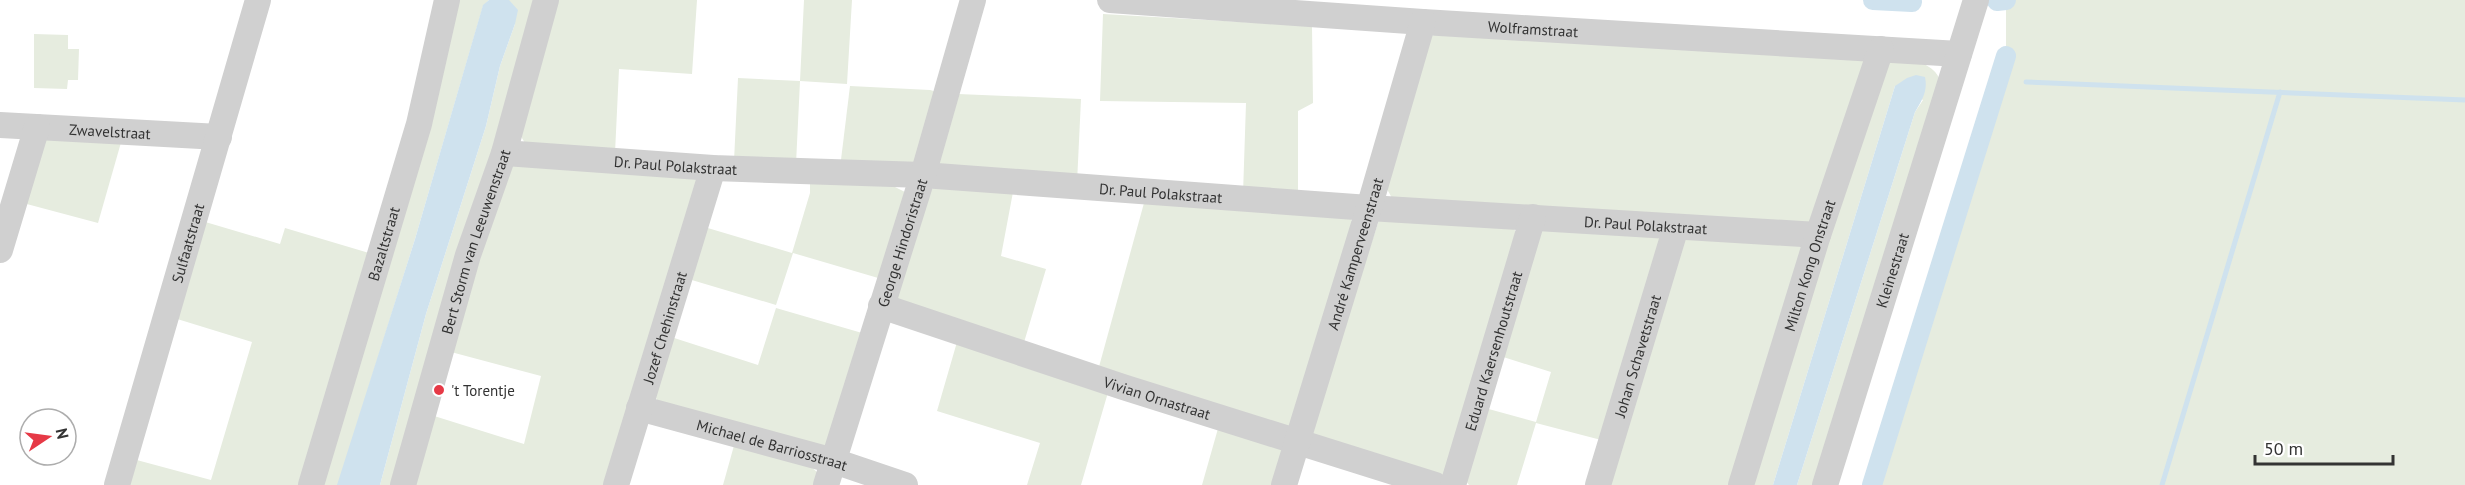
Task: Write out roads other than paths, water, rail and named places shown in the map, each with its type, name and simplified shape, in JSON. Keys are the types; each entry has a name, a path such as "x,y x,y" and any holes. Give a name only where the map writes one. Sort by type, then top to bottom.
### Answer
{"street":[{"name":"Sulfaatstraat","path":"117,485 258,0"},
{"name":"Bazaltstraat","path":"311,485 420,124 447,0"},
{"name":"Bert Storm van Leeuwenstraat","path":"403,485 468,255 504,153 546,0"},
{"name":"George Hindoristraat","path":"826,485 923,174 973,0"},
{"name":"Wolframstraat","path":"1110,0 1423,22 1959,54"},
{"name":"Kleinestraat","path":"1825,485 1976,0"},
{"name":"André Kamperveenstraat","path":"1284,485 1370,208 1423,22"},
{"name":"Milton Kong Onstraat","path":"1741,485 1818,235 1881,49"},
{"name":"Zwavelstraat","path":"0,125 219,136"},
{"path":"0,250 37,127"},
{"name":"Dr. Paul Polakstraat","path":"504,153 713,168 923,174 1370,208 1818,235"},
{"name":"Jozef Chehinstraat","path":"616,485 713,168"},
{"name":"Eduard Kaersenhoutstraat","path":"1453,485 1533,217"},
{"name":"Johan Schavetstraat","path":"1598,485 1676,227"},
{"name":"Vivian Ornastraat","path":"881,306 1112,384 1435,485"},
{"name":"Michael de Barriosstraat","path":"639,408 834,460 905,485"}],"water":[{"path":"489,0 509,0 518,10 515,24 500,66 486,126 426,314 380,485 337,485 415,239 483,5"},
{"path":"1916,75 1925,77 1925,91 1915,112 1797,485 1773,485 1895,86"}],"waterway":[{"path":"1873,0 1912,2"},
{"path":"1997,1 2006,0"},
{"path":"1872,485 2006,56"},
{"path":"2026,82 2465,100"},
{"path":"2162,485 2280,92"}],"place":[{"name":"'t Torentje","path":"439,390"}]}
